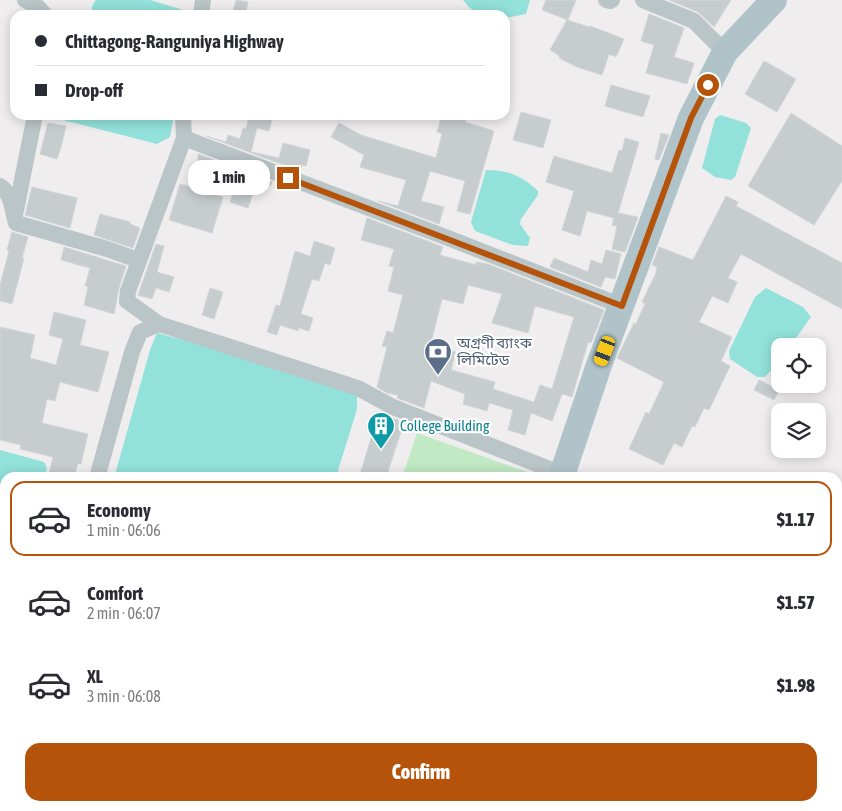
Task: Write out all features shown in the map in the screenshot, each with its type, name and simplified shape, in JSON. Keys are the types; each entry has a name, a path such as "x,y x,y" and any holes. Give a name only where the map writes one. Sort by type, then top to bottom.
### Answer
{"main road":[{"path":"563,472 599,365 691,118 724,52 774,0"}],"street":[{"path":"26,0 41,10"},
{"path":"606,0 610,2 612,0"},
{"path":"643,0 694,21 724,52"},
{"path":"15,215 34,120"},
{"path":"183,120 184,138 138,260 128,291 127,301 159,324 358,388 393,407 552,472"},
{"path":"184,138 622,306"},
{"path":"0,186 4,189 11,202 16,223 19,225 107,249 138,260"},
{"path":"99,472 132,352 140,332 159,324"}],"green space":[{"path":"417,433 527,472 404,472"}],"water":[{"path":"96,0 150,0 183,10 91,10"},
{"path":"463,0 530,0 526,14 510,17 510,10 474,10"},
{"path":"720,115 746,123 751,128 735,177 731,180 715,177 702,168 715,119"},
{"path":"63,120 173,120 170,137 157,144"},
{"path":"486,170 501,171 514,175 526,181 538,191 538,195 521,219 520,224 530,238 528,246 513,245 475,231 471,222"},
{"path":"766,288 803,307 811,317 796,338 771,338 771,370 765,377 757,377 730,359 729,351 755,297"},
{"path":"157,333 253,358 357,395 357,409 338,472 116,472 150,350"},
{"path":"0,450 44,462 47,468 46,472 0,472"}],"building":[{"path":"236,0 248,2 246,10 233,10"},
{"path":"546,0 576,0 568,20 542,10"},
{"path":"669,0 731,0 714,27 698,12"},
{"path":"649,14 684,28 674,57 694,63 687,84 646,73 654,45 641,41"},
{"path":"567,20 590,26 624,39 616,57 609,54 602,75 577,67 559,58 560,56 550,50"},
{"path":"764,61 796,79 777,112 745,94"},
{"path":"611,85 650,96 643,117 605,106"},
{"path":"521,112 551,120 543,148 513,140"},
{"path":"791,113 842,146 842,181 814,225 748,186"},
{"path":"248,120 272,120 269,131 257,128 251,152 279,158 283,143 310,150 306,166 302,165 300,171 206,136 226,142 228,135 240,139 243,128 246,129"},
{"path":"441,120 466,120 465,122 494,131 470,214 457,211 465,181 430,171 421,201 444,207 439,224 378,201 398,206 406,180 360,167 364,155 331,137 339,123 361,135 436,158 442,134 437,132"},
{"path":"48,123 66,126 57,159 40,154"},
{"path":"661,133 669,135 659,160 655,159"},
{"path":"625,138 639,142 618,213 638,217 625,252 612,249 617,226 612,225 614,218 587,211 580,236 562,230 574,191 546,182 554,156 612,173 619,150 622,151"},
{"path":"198,154 272,182 271,185 257,181 248,208 230,202 238,177 213,172 214,166 198,162"},
{"path":"180,184 223,197 212,233 169,220"},
{"path":"32,187 77,198 70,228 25,215"},
{"path":"726,196 738,202 736,206 842,263 842,309 741,254 728,278 737,282 728,303 712,296 699,322 732,337 721,361 730,366 709,410 704,408 695,427 692,426 682,447 674,443 663,465 629,449 646,412 649,414 664,382 617,358 645,304 642,302 656,273 657,267 652,265 659,247 693,260"},
{"path":"100,214 130,222 130,224 140,228 133,248 94,235"},
{"path":"367,218 443,247 440,255 476,265 476,262 488,264 604,310 591,343 588,342 572,397 562,394 552,421 531,413 525,435 508,430 513,410 489,403 487,411 463,404 465,394 431,381 424,408 397,398 398,395 387,393 377,387 387,347 382,346 387,331 393,333 403,295 388,291 394,267 389,266 394,249 361,240","holes":["468,285 502,294 492,323 528,333 535,306 574,317 552,389 540,385 534,402 493,389 495,382 451,370 456,352 430,346 442,299 463,304"]},
{"path":"12,232 28,237 12,304 0,301 0,285"},
{"path":"314,241 335,248 330,265 325,263 319,281 312,279 301,313 313,318 309,331 299,328 298,331 280,325 277,335 267,332 276,305 280,306 295,251 310,256"},
{"path":"156,244 164,246 157,272 174,277 169,292 156,288 152,299 138,295"},
{"path":"64,247 126,266 114,314 84,305 88,287 85,286 90,268 61,260"},
{"path":"606,250 621,254 615,279 605,277 601,287 550,267 554,258 588,272 591,260 602,264"},
{"path":"210,288 223,292 214,319 202,315"},
{"path":"54,312 86,320 80,345 109,352 98,392 60,382 55,401 47,399 42,423 88,434 81,464 78,463 76,472 49,472 53,457 20,449 21,445 0,440 0,327 35,335 30,358 56,365 63,339 49,335"},
{"path":"759,380 771,386 771,393 778,393 774,400 754,390"},
{"name":"College Building","path":"378,415 404,422 388,472 361,472"}],"place":[{"name":"অগ্রণী ব্যাংক লিমিটেড","path":"438,376"},
{"name":"College Building","path":"381,450"}],"route":[{"path":"288,178 622,306 691,118 708,85"}]}
